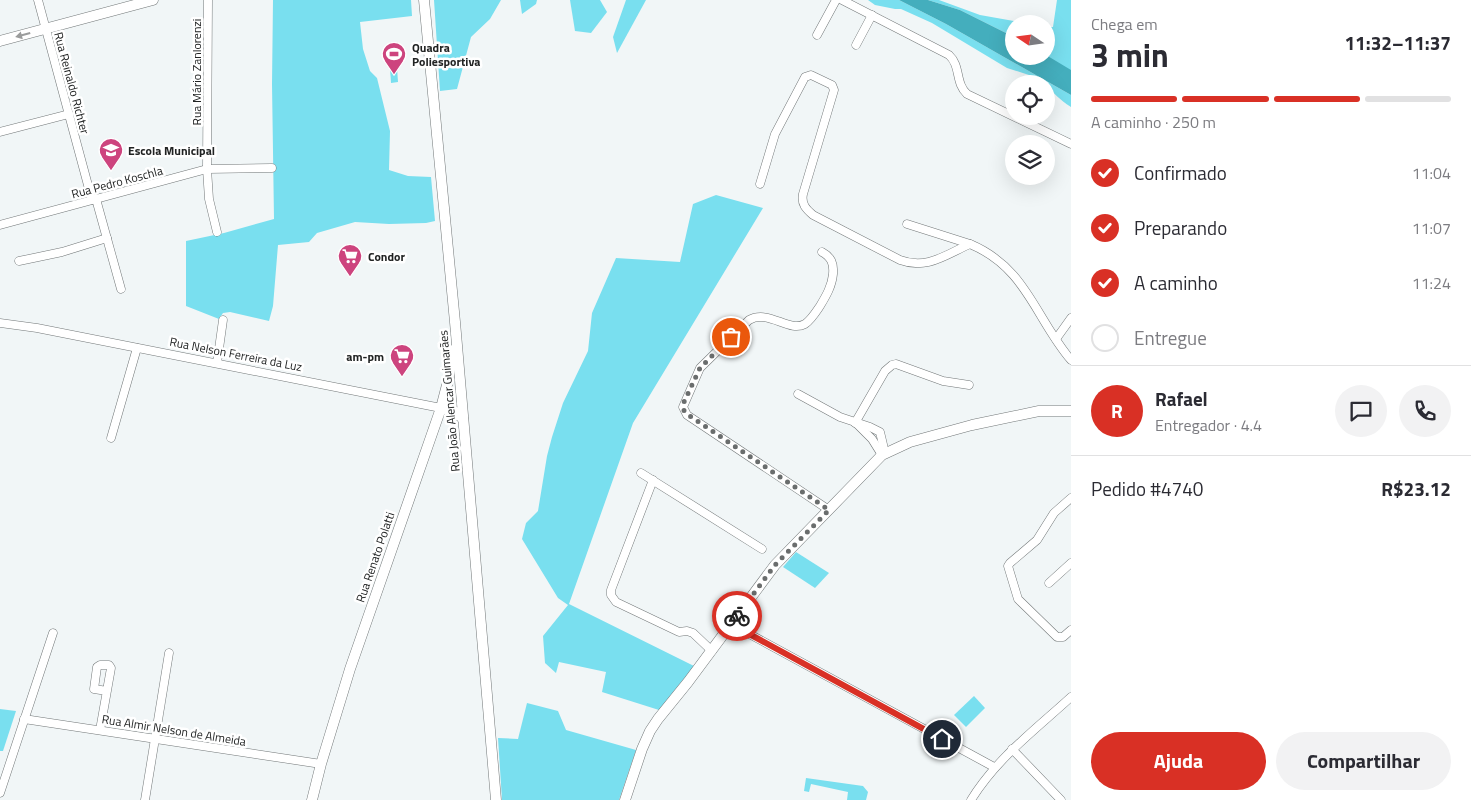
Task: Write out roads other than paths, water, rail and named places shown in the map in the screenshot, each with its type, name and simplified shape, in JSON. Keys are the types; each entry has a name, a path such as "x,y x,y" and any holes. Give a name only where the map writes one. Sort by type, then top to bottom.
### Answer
{"main road":[{"path":"0,41 126,4 154,0"},
{"name":"Rua João Alencar Guimarães","path":"424,0 464,419 496,800"},
{"name":"Rua Renato Polatti","path":"312,800 321,764 356,651 441,408 452,360 455,322"},
{"name":"Rua Nelson Ferreira da Luz","path":"441,408 456,412 464,419"},
{"path":"626,800 642,749 650,731 769,573 884,454 923,438 981,423 1039,411 1071,411"}],"street":[{"name":"Rua Reinaldo Richter","path":"38,0 69,114 122,289"},
{"name":"Rua Mário Zanlorenzi","path":"208,0 207,169 209,199 216,232"},
{"path":"817,35 836,0"},
{"path":"842,0 952,58 956,66 959,84 967,94 1071,144"},
{"path":"856,45 872,16"},
{"path":"760,184 775,134 805,76 811,75 832,84 834,90 802,199 804,207 813,215 868,243 882,247 891,255 908,263 926,264 970,244"},
{"path":"0,132 69,114"},
{"name":"Rua Pedro Koschla","path":"0,225 207,169 272,168"},
{"path":"908,224 970,244 990,254 1014,276 1071,360"},
{"path":"19,261 62,252 107,238"},
{"path":"822,252 833,263 832,283 821,304 809,320 805,324 795,326 765,317 755,317 750,320 700,368 683,407 687,414 829,510"},
{"path":"1056,339 1071,318"},
{"path":"217,363 223,320"},
{"name":"Rua Nelson Ferreira da Luz","path":"0,323 37,328 441,408"},
{"path":"111,438 137,348"},
{"path":"855,422 885,370 892,364 942,381 969,385"},
{"path":"798,394 840,417 880,432 884,454"},
{"path":"641,473 762,549"},
{"path":"653,480 611,590 611,595 616,602 679,632 687,631 693,633 712,650"},
{"path":"1071,498 1054,513 1037,540 1008,566 1021,602 1057,637 1063,637 1071,630"},
{"path":"1049,583 1071,563"},
{"path":"731,624 994,767"},
{"path":"0,793 52,633"},
{"path":"145,800 169,653"},
{"path":"100,730 107,691"},
{"path":"971,800 994,767 1070,699"},
{"name":"Rua Almir Nelson de Almeida","path":"24,719 321,764"},
{"path":"1012,749 1061,800"}],"place":[{"name":"Quadra Poliesportiva","path":"394,75"},
{"name":"Escola Municipal","path":"111,171"},
{"name":"Condor","path":"350,277"},
{"name":"am-pm","path":"402,377"}]}
